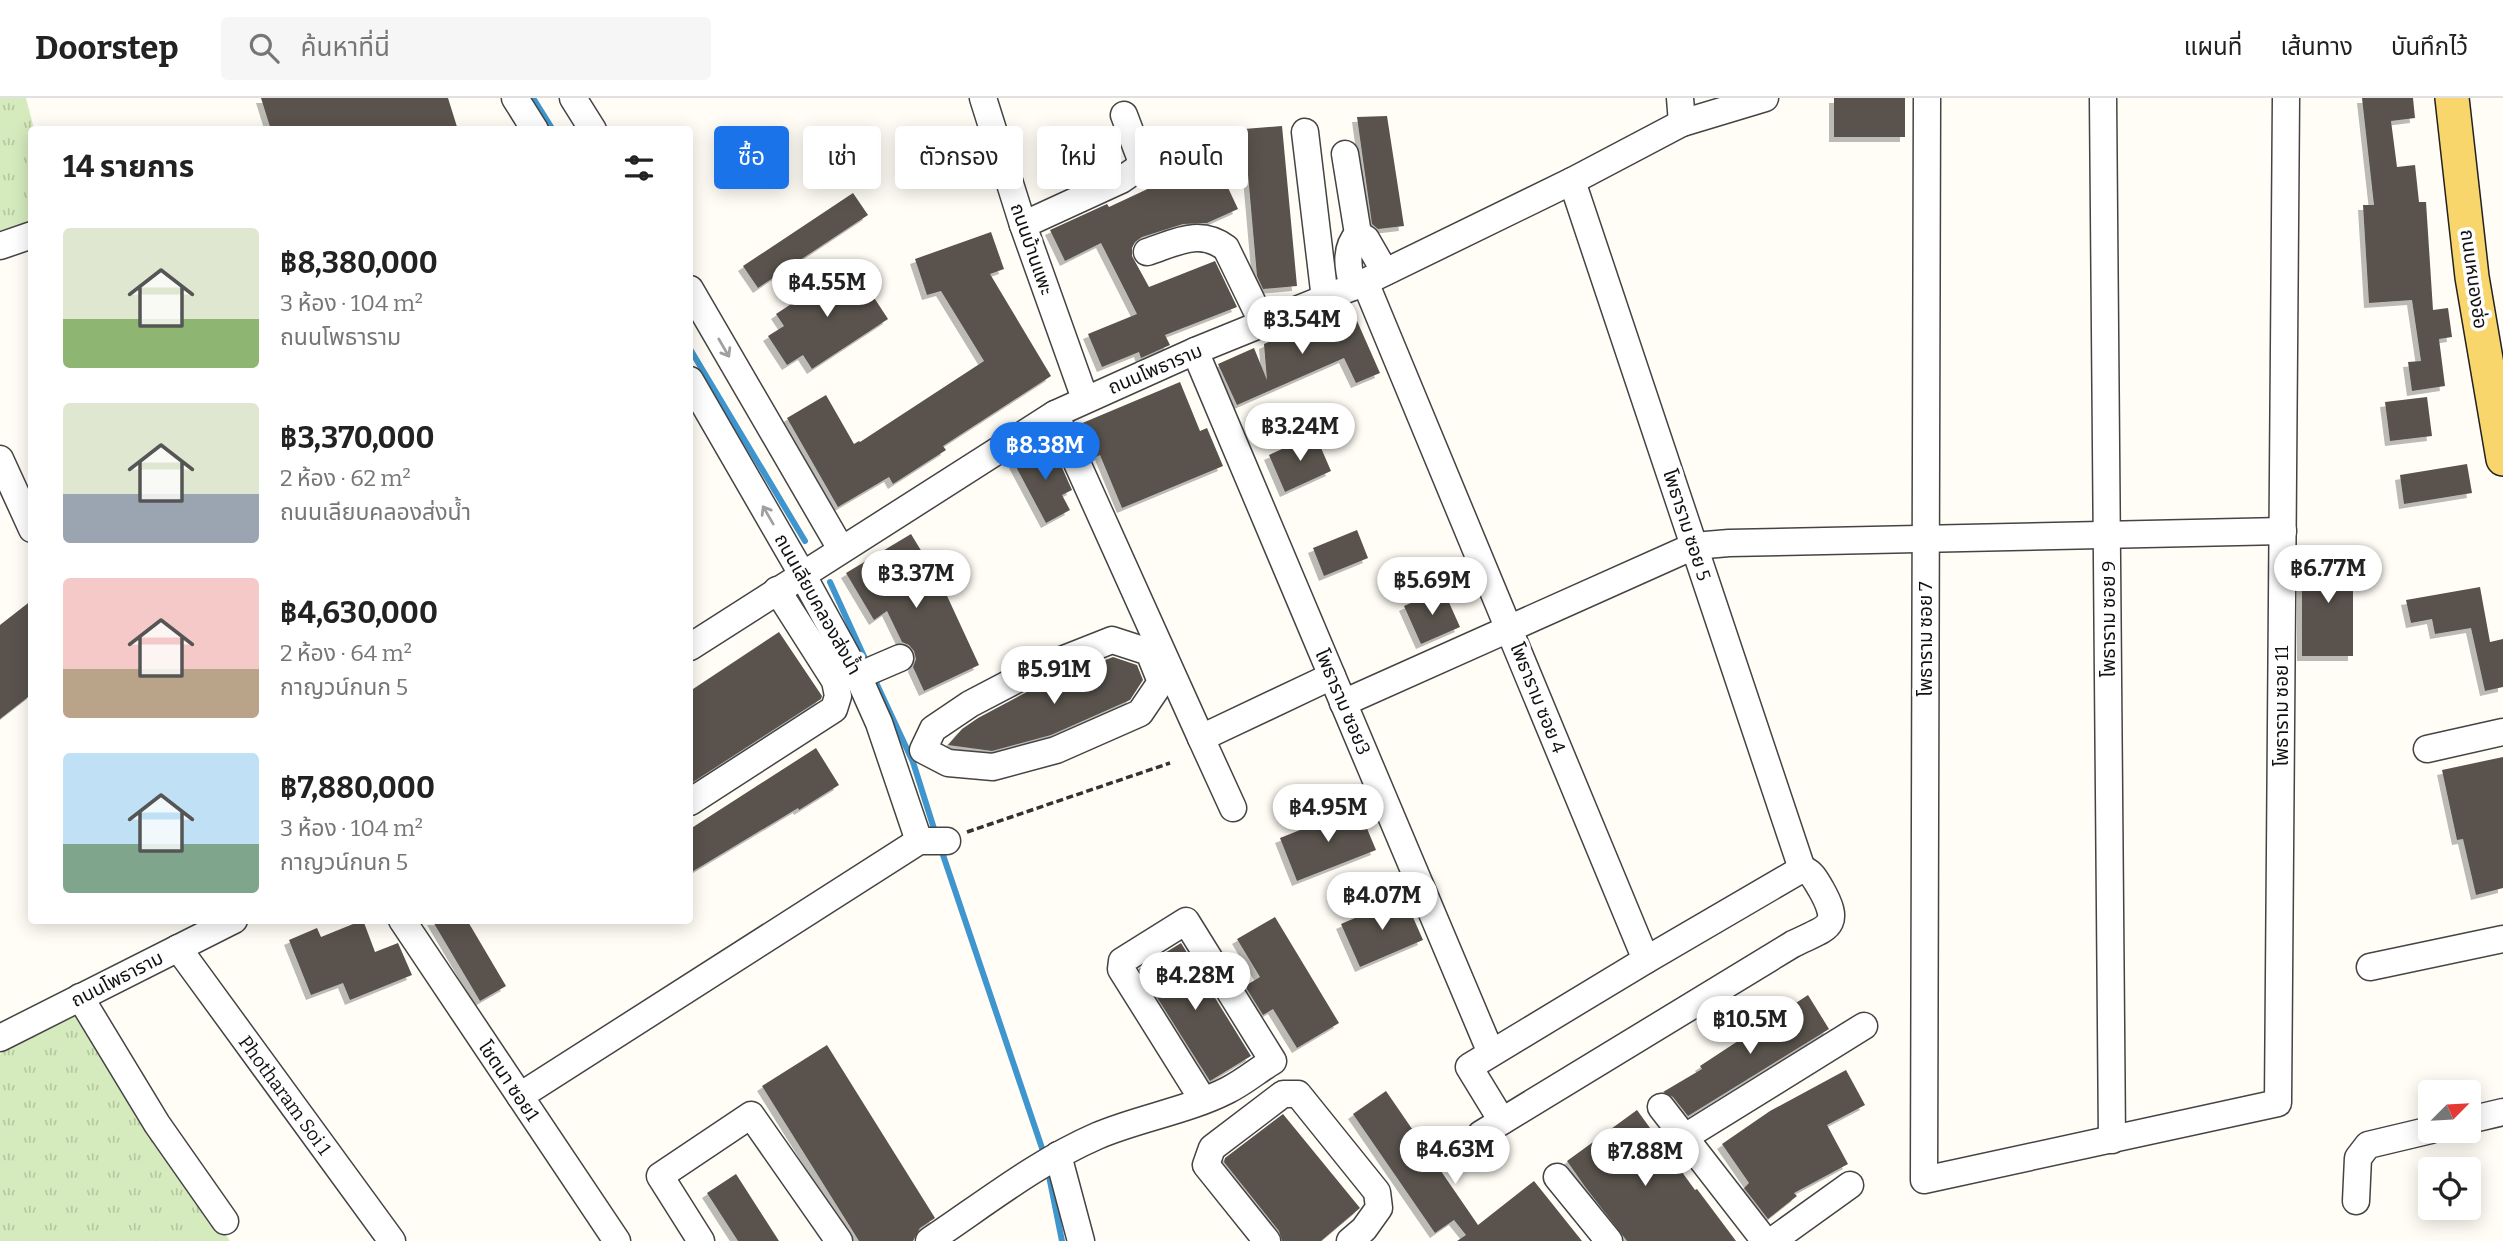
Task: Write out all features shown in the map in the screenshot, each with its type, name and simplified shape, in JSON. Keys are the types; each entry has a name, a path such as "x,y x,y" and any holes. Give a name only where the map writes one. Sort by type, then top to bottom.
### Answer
{"main road":[{"name":"ถนนหนองฮ่อ","path":"2452,98 2472,277 2503,459"}],"street":[{"path":"515,98 532,126"},
{"path":"573,98 590,126"},
{"name":"ถนนบ้านแพะ","path":"983,98 1023,225 1085,399"},
{"name":"ถนนโพธาราม","path":"693,644 1055,414 1195,351 1367,281 1572,181 1681,111 1765,98"},
{"name":"โพธาราม ซอย 7","path":"1927,98 1924,1180 2112,1140"},
{"name":"โพธาราม ซอย 9","path":"2103,98 2112,1140"},
{"name":"โพธาราม ซอย 11","path":"2112,1140 2278,1103 2286,98"},
{"path":"1023,225 1121,180 1137,169 1141,160 1124,115"},
{"path":"1304,132 1325,299"},
{"path":"1345,154 1357,234 1351,241 1348,268 1367,281"},
{"name":"โพธาราม ซอย 5","path":"1572,181 1801,869"},
{"path":"1357,234 1366,239 1367,281"},
{"path":"0,246 28,236"},
{"path":"1147,252 1202,237 1216,241 1226,248 1263,324"},
{"name":"โพธาราม ซอย 4","path":"1367,281 1646,960"},
{"path":"693,294 841,549"},
{"name":"โพธาราม ซอย3","path":"1195,351 1491,1053"},
{"name":"ถนนเลียบคลองส่งน้ำ","path":"693,385 802,574 879,667 872,705 919,841"},
{"path":"1055,414 1233,808"},
{"path":"0,459 28,520"},
{"path":"1343,703 1694,547 1729,543 2283,531"},
{"path":"693,800 834,709 838,696 835,681 777,590"},
{"path":"892,761 923,750 933,729 970,704 1031,672 1112,640 1149,652 1161,682 1140,713 1056,750 993,767 948,763 923,750"},
{"path":"1200,738 1332,676"},
{"path":"2427,749 2503,732"},
{"path":"520,1097 919,841 947,841"},
{"path":"1801,869 1813,875 1831,907 1833,916 1824,929 1793,944 1491,1128 1469,1067 1801,869"},
{"path":"929,1241 1058,1155 1098,1136 1203,1100 1228,1090 1273,1060 1186,921 1122,961 1121,970 1203,1100"},
{"name":"ถนนโพธาราม","path":"0,1038 226,924"},
{"name":"โชตนา ซอย1","path":"405,924 617,1241"},
{"path":"2370,967 2503,939"},
{"name":"Photharam Soi 1","path":"178,948 392,1241"},
{"path":"80,997 157,1124 225,1221"},
{"path":"1685,1138 1864,1026"},
{"path":"1267,1241 1206,1165 1212,1148 1283,1094 1298,1094 1377,1192 1379,1209 1364,1230 1350,1241"},
{"path":"1661,1107 1765,1241"},
{"path":"2482,1117 2503,1112"},
{"path":"701,1241 660,1176 751,1115 839,1241"},
{"path":"2356,1201 2358,1157 2368,1145 2418,1133"},
{"path":"1058,1155 1082,1241"},
{"path":"1557,1177 1609,1241"},
{"path":"1772,1241 1850,1185"}],"path":[{"path":"947,841 980,827 1170,762"}],"green space":[{"path":"0,98 26,98 33,126 28,126 28,225 0,234"},
{"path":"80,1013 230,1241 0,1241 0,1054"}],"building":[{"path":"261,98 448,98 457,126 270,126"},
{"path":"1834,98 1905,98 1905,137 1834,137"},
{"path":"2362,98 2413,98 2415,118 2391,121 2397,167 2415,165 2419,202 2426,202 2433,310 2448,308 2452,337 2439,339 2445,386 2412,391 2408,362 2421,361 2412,300 2369,303 2363,205 2374,205"},
{"path":"1387,116 1404,226 1378,229 1372,224 1357,117"},
{"path":"1282,126 1297,286 1263,289 1257,276 1248,174 1248,129"},
{"path":"1148,189 1229,189 1238,209 1207,223 1183,224 1142,237 1135,242 1132,256 1149,287 1215,261 1237,307 1165,335 1170,345 1141,358 1139,352 1102,367 1088,334 1137,314 1101,243 1065,261 1050,230 1107,204 1109,207"},
{"path":"853,193 868,215 758,288 743,266"},
{"path":"991,232 1004,269 990,274 1051,376 943,446 946,450 893,484 889,477 838,507 787,418 826,395 854,444 984,361 941,291 927,295 915,259"},
{"path":"852,264 888,319 812,369 803,355 787,365 768,336 784,326 776,314"},
{"path":"1350,305 1380,373 1356,383 1344,358 1237,405 1218,364 1254,348 1267,380 1264,344"},
{"path":"1180,382 1200,431 1207,428 1223,466 1122,508 1100,455 1094,458 1080,424"},
{"path":"2427,397 2432,436 2390,441 2385,402"},
{"path":"1315,434 1331,471 1285,492 1269,455"},
{"path":"1051,443 1072,490 1062,495 1070,510 1046,523 1014,463"},
{"path":"2467,464 2472,493 2404,504 2400,475"},
{"path":"1357,530 1368,558 1324,576 1313,548"},
{"path":"911,534 942,585 979,665 924,691 913,667 916,659 914,651 902,642 887,611 874,620 846,573"},
{"path":"2302,554 2353,554 2353,656 2302,656"},
{"path":"2480,587 2490,642 2503,639 2503,687 2485,691 2471,628 2435,634 2432,619 2411,623 2406,600"},
{"path":"1443,589 1460,627 1421,644 1404,606"},
{"path":"28,603 28,697 0,719 0,625"},
{"path":"779,632 822,696 693,782 693,689"},
{"path":"1113,657 1137,665 1143,680 1130,700 1051,735 992,751 948,745 962,729 978,718 1038,686"},
{"path":"816,748 839,785 693,871 693,827"},
{"path":"2503,757 2503,888 2476,895 2463,839 2457,840 2442,770"},
{"path":"1358,807 1376,850 1297,881 1280,838"},
{"path":"1404,897 1423,940 1360,967 1341,924"},
{"path":"1275,917 1339,1023 1297,1048 1273,1009 1263,1015 1245,986 1260,977 1237,939"},
{"path":"353,924 364,924 375,952 398,943 412,975 350,1000 343,983 311,995 289,940 317,928 321,937"},
{"path":"434,924 469,924 506,986 480,1001"},
{"path":"1181,943 1251,1056 1210,1081 1139,969"},
{"path":"1808,995 1829,1029 1688,1116 1673,1097 1663,1092 1702,1069 1700,1066"},
{"path":"827,1045 935,1218 920,1228 913,1241 859,1241 762,1086"},
{"path":"1846,1070 1865,1105 1827,1125 1848,1164 1794,1193 1797,1196 1768,1219 1744,1188 1749,1183 1722,1144 1770,1111"},
{"path":"1386,1091 1478,1225 1534,1181 1582,1241 1457,1241 1466,1235 1454,1220 1435,1233 1353,1114"},
{"path":"1637,1110 1736,1241 1627,1241 1586,1188 1567,1161"},
{"path":"1283,1114 1360,1208 1321,1241 1282,1241 1279,1231 1224,1162 1225,1158"},
{"path":"736,1174 779,1241 738,1241 707,1193"}],"waterway":[{"path":"533,98 550,126"},
{"path":"693,354 805,541"},
{"path":"830,582 867,663"},
{"path":"873,676 913,762 936,835"},
{"path":"941,849 1045,1157"},
{"path":"1048,1171 1062,1241"}]}
